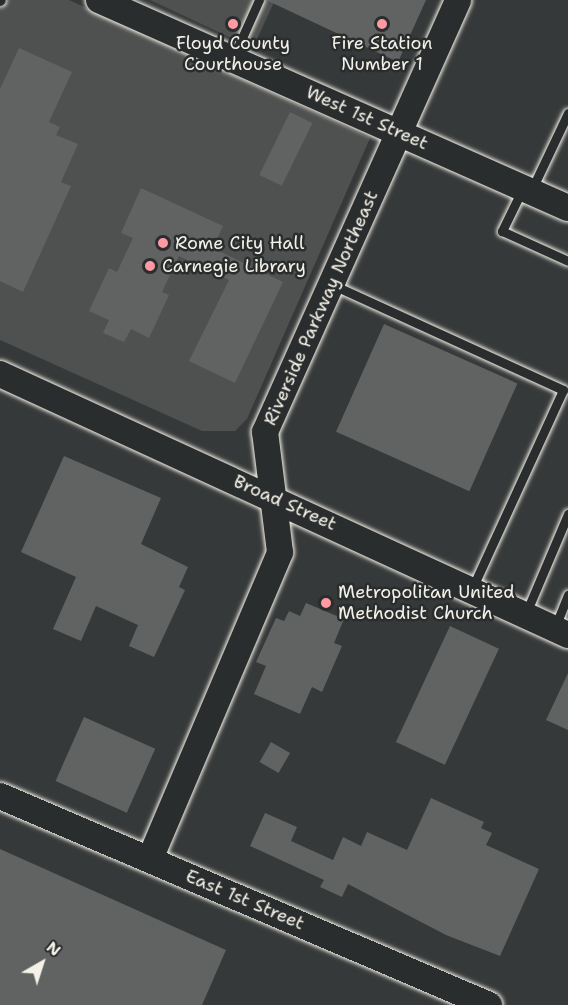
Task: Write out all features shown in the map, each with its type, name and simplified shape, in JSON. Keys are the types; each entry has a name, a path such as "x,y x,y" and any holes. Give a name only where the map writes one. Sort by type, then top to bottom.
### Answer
{"street":[{"name":"West 1st Street","path":"99,0 568,208"},
{"name":"Riverside Parkway Northeast","path":"150,859 280,552 276,499 265,432 458,0"},
{"name":"Broad Street","path":"0,374 472,589 561,632"},
{"name":"East 1st Street","path":"0,796 150,859 474,1002"}],"lane":[{"path":"233,59 259,0"},
{"path":"568,113 502,231 568,261"},
{"path":"331,284 563,390"},
{"path":"472,589 568,380"},
{"path":"525,615 568,514"},
{"path":"561,632 568,594"}],"shaded area":[{"name":"Rome City Hall","path":"0,0 69,0 370,138 247,419 235,431 202,431 0,340"},
{"name":"Floyd County Courthouse","path":"150,0 275,0 253,48"}],"building":[{"path":"266,0 426,0 398,62"},
{"path":"19,48 72,72 49,122 60,127 56,135 78,144 61,182 71,186 23,292 0,281 0,89"},
{"path":"290,112 312,123 282,186 259,175"},
{"path":"141,188 223,226 213,248 283,282 235,383 189,361 229,280 179,256 162,292 169,295 149,338 131,329 124,342 103,333 109,320 89,311 109,268 117,272 133,238 121,233"},
{"path":"384,324 517,383 469,491 336,432"},
{"path":"64,456 161,498 141,544 188,567 179,587 185,590 154,657 129,646 138,625 96,606 81,641 53,629 76,577 21,552"},
{"path":"306,603 344,619 334,643 342,646 322,692 312,687 300,714 254,694 266,666 256,662 276,618 284,621 289,611 300,616"},
{"path":"450,626 499,649 445,765 396,742"},
{"path":"568,673 568,730 546,720"},
{"path":"84,717 155,749 127,813 56,781"},
{"path":"271,742 290,753 279,773 260,762"},
{"path":"431,798 484,822 481,828 492,833 486,845 539,869 500,956 446,935 348,884 342,897 320,887 324,880 250,846 265,813 297,827 291,841 333,860 343,837 361,846 367,832 407,850"},
{"path":"0,849 226,950 202,1005 0,1005"}],"place":[{"name":"Floyd County Courthouse","path":"233,24"},
{"name":"Fire Station Number 1","path":"382,24"},
{"name":"Rome City Hall","path":"163,243"},
{"name":"Carnegie Library","path":"150,266"},
{"name":"Metropolitan United Methodist Church","path":"326,603"}]}
